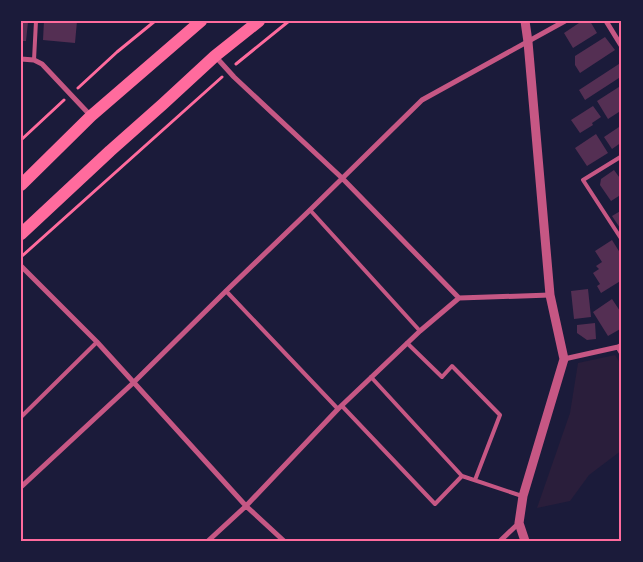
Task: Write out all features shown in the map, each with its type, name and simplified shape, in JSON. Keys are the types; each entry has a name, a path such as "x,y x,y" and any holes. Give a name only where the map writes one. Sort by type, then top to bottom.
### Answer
{"main road":[{"path":"21,185 91,116 201,21"},
{"path":"21,234 215,56 259,21"}],"street":[{"path":"525,21 550,295 564,359 523,496 519,523 525,541"},
{"path":"21,488 133,383 422,100 564,21"},
{"path":"606,21 622,46"},
{"path":"215,56 228,71 342,178 459,298"},
{"path":"21,59 34,60 42,64 91,116"},
{"path":"21,266 97,342 246,506 284,541"},
{"path":"208,541 246,506 371,377 420,330 459,298 550,295"},
{"path":"564,359 620,346 622,354"},
{"path":"500,541 519,523"}],"lane":[{"path":"34,60 36,21"},
{"path":"622,156 583,180 622,240"},
{"path":"310,210 420,330"},
{"path":"226,291 435,504 462,476"},
{"path":"21,417 97,342"},
{"path":"407,343 442,377 452,366 500,415 475,480"},
{"path":"371,377 462,476 523,496"}],"path":[{"path":"21,140 117,52 155,21"},
{"path":"21,256 228,71 289,21"}],"shaded area":[{"path":"615,355 622,366 622,450 589,475 570,501 537,508 570,413 578,363"}],"building":[{"path":"44,21 77,21 75,43 43,40"},
{"path":"582,21 590,21 597,33 573,48 564,33"},
{"path":"21,22 28,22 26,41 21,41"},
{"path":"605,37 615,50 580,73 575,65 575,56"},
{"path":"622,62 622,76 585,100 579,90"},
{"path":"622,85 622,110 608,119 597,101"},
{"path":"593,106 601,117 592,123 593,125 580,133 571,120"},
{"path":"622,125 622,142 612,149 604,137"},
{"path":"596,134 608,153 587,166 575,148"},
{"path":"614,170 622,181 622,194 611,201 600,185 601,179"},
{"path":"622,210 622,231 612,216"},
{"path":"612,240 622,256 622,280 601,293 597,286 600,284 593,273 599,269 596,266 602,262 595,251"},
{"path":"588,289 591,317 574,319 571,291"},
{"path":"612,299 622,314 622,328 608,336 593,312"},
{"path":"595,323 596,339 587,340 577,333 577,325"}]}
